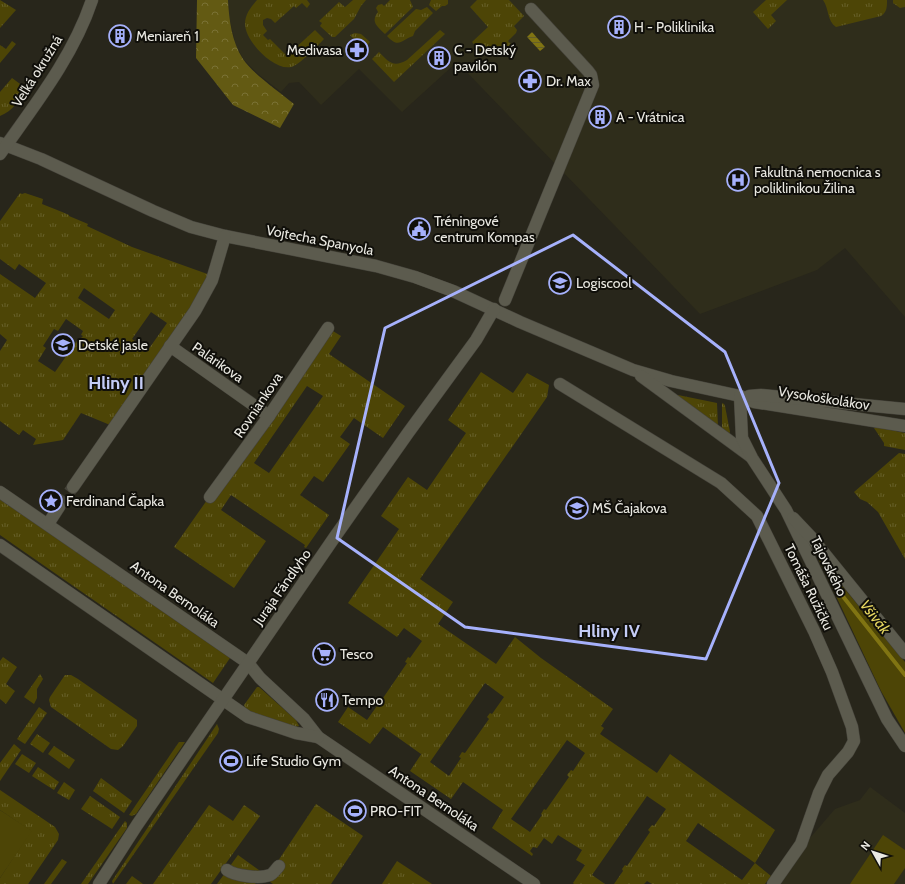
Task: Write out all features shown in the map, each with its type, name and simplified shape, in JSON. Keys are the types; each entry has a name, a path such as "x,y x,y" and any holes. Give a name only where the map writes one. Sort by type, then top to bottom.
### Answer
{"street":[{"name":"Veľká okružná","path":"2,147 62,64 92,0"},
{"path":"505,300 594,85 588,71 531,9"},
{"name":"Vojtecha Spanyola","path":"2,147 41,159 191,227 225,236 386,268 453,290 520,322 632,370"},
{"path":"72,487 195,310 212,280 225,236"},
{"name":"Juraja Fándlyho","path":"99,884 137,825 248,663 374,482 476,340 494,310"},
{"name":"Rovniankova","path":"210,497 269,416 328,328"},
{"name":"Palárikova","path":"170,346 269,416"},
{"path":"632,370 752,458"},
{"name":"Vysokoškolákov","path":"632,370 671,381 740,396 754,402 905,426"},
{"name":"Tomáša Ružičku","path":"560,384 722,483 757,516 814,631 832,672 850,721 854,742 848,752 828,775 819,793 801,844 773,884"},
{"name":"Vysokoškolákov","path":"740,396 761,395 905,409"},
{"name":"Tajovského","path":"740,396 742,438 752,458 786,510 887,719 905,746"},
{"name":"Antona Bernoláka","path":"0,492 248,663 260,678 304,719 318,737 534,884"},
{"path":"48,524 59,507"},
{"path":"786,510 812,537 905,654"},
{"name":"Antona Bernoláka","path":"0,545 248,716 296,733 318,737"},
{"path":"226,870 232,874 263,877 271,875 279,866"}],"highlighted area":[{"path":"573,235 725,352 779,483 706,659 465,627 337,538 385,328"}],"shaded area":[{"name":"Fakultná nemocnica s poliklinikou Žilina","path":"228,0 905,0 905,317 845,248 817,270 700,314 457,62 402,112 359,69 321,105 299,82 289,83 281,92 258,74 244,60 236,46 229,17"},
{"path":"532,32 545,47 540,51 527,37"},
{"path":"870,787 905,813 905,884 778,884 804,845 835,809 860,800"}],"green space":[{"path":"0,0 16,10 0,28"},
{"path":"197,0 228,0 232,31 236,45 243,59 247,65 260,77 294,104 280,128 233,105 196,58"},
{"path":"257,0 307,0 310,4 307,8 302,3 296,8 294,6 275,23 271,19 267,18 263,20 263,25 267,31 263,35 268,40 270,39 285,54 290,49 292,51 315,30 324,39 295,66 284,67 269,60 255,46 246,31 245,24 247,14"},
{"path":"353,0 366,0 354,19 335,37 332,37 320,26 322,23 319,21 339,2 345,7"},
{"path":"390,0 410,0 413,7 385,34 375,22 378,12 376,8 378,5 382,4 384,6"},
{"path":"431,0 448,0 448,4 442,6 436,11 429,5"},
{"path":"477,0 509,0 524,16 514,26 517,30 516,33 508,41 513,46 505,53 494,56 486,47 481,52 472,42 488,27 470,7"},
{"path":"766,0 787,0 771,15 776,21 768,29 753,12"},
{"path":"823,0 887,0 887,5 886,11 881,16 836,27 831,21"},
{"path":"893,0 905,0 905,7 900,8 893,3"},
{"path":"427,7 433,13 415,31 413,36 397,43 387,36 416,9 421,10"},
{"path":"440,30 445,34 394,82 372,59 379,52 392,63 398,64 407,60"},
{"path":"355,33 361,34 370,42 363,49 350,35"},
{"path":"12,41 16,44 0,63 0,45 6,49"},
{"path":"12,78 27,89 9,111 0,116 0,92"},
{"path":"20,193 25,193 43,199 42,204 88,224 87,226 132,247 213,276 115,427 81,413 63,440 33,445 36,439 23,430 19,435 0,421 0,351 7,340 0,334 0,274 35,298 46,283 19,264 15,270 0,259 0,221","holes":["84,288 115,310 109,319 78,298","151,312 167,323 148,350 132,339","66,319 83,331 81,335 83,336 80,339 79,338 55,372 38,361 46,348 43,346 54,329 58,331"]},
{"path":"328,328 341,336 329,354 405,406 383,438 354,418 340,437 350,444 323,482 314,476 300,495 329,515 306,548 304,547 305,545 231,495 221,510 266,541 234,588 174,547","holes":["307,386 323,396 269,473 254,463"]},
{"path":"481,372 513,393 527,373 549,385 547,397 420,579 453,602 438,624 496,664 515,637 541,658 613,709 601,726 604,728 600,734 657,773 670,754 775,830 755,863 771,876 765,884 652,884 647,881 644,884 614,884 623,871 622,869 625,865 627,866 650,832 648,830 652,825 654,826 666,809 647,796 592,875 605,884 574,884 573,883 585,865 576,860 582,850 558,835 552,844 544,838 537,848 533,847 530,851 533,854 532,856 492,828 503,810 463,782 451,799 410,771 422,753 421,754 383,727 370,744 338,722 348,707 367,720 379,703 378,701 381,697 383,698 407,663 405,662 408,657 410,658 422,641 404,628 397,637 348,603 399,529 381,516 408,477 427,490 466,433 448,420","holes":["485,683 504,697 492,714 490,713 487,717 489,719 465,753 462,752 459,757 461,758 449,776 430,762","567,740 585,753 573,771 571,770 567,775 569,777 546,810 544,809 541,814 542,815 530,832 511,819","698,823 755,863 742,880 686,841"]},
{"path":"676,395 717,403 718,427"},
{"path":"722,403 725,406 730,432 729,434 722,430"},
{"path":"877,427 905,433 905,450 884,446 884,443 874,428"},
{"path":"899,453 905,454 905,559 878,512 867,502 860,499 854,492"},
{"path":"0,499 230,658 213,683 0,535"},
{"path":"820,559 905,662 905,733 881,691 819,560"},
{"path":"3,657 17,667 6,684 15,691 6,704 0,699 0,661"},
{"path":"40,674 43,679 37,689 37,698 34,704 24,697"},
{"path":"65,675 71,675 78,679 137,720 137,726 123,746 118,750 111,749 51,707 49,700 50,697"},
{"path":"257,687 259,687 296,720 299,726 296,727 252,712 245,708 244,705"},
{"path":"39,707 47,713 25,744 17,739"},
{"path":"217,724 219,729 218,733 113,884 112,881"},
{"path":"37,734 50,743 43,753 30,744"},
{"path":"179,742 185,742 136,814 132,816 129,815"},
{"path":"14,744 21,750 0,781 0,763"},
{"path":"54,746 75,760 69,769 48,754"},
{"path":"22,754 36,763 29,773 15,764"},
{"path":"38,767 59,782 54,790 32,776"},
{"path":"101,778 132,801 124,813 93,791"},
{"path":"64,782 75,790 69,800 57,793"},
{"path":"0,790 55,827 59,834 58,840 28,884 0,884 0,878 31,831 0,810"},
{"path":"90,796 120,817 112,829 81,809"},
{"path":"316,804 363,836 331,884 273,884 266,879"},
{"path":"209,805 233,821 244,805 260,816 211,884 153,884"},
{"path":"0,810 32,831 0,878"},
{"path":"125,821 127,823 127,828 88,884 81,884"},
{"path":"883,835 905,850 905,868 894,884 850,884"},
{"path":"238,855 263,873 255,884 217,884"},
{"path":"62,859 67,862 51,884 44,884"},
{"path":"397,861 432,884 382,884"},
{"path":"132,876 143,884 126,884"}],"waterway":[{"name":"Všivák","path":"841,594 905,675"}],"tunnel":[{"path":"59,507 73,487"}],"place":[{"name":"H - Poliklinika","path":"619,27"},
{"name":"Meniareň 1","path":"120,36"},
{"name":"Medivasa","path":"357,50"},
{"name":"C - Detský pavilón","path":"439,58"},
{"name":"Dr. Max","path":"530,81"},
{"name":"A - Vrátnica","path":"600,117"},
{"name":"Fakultná nemocnica s poliklinikou Žilina","path":"738,180"},
{"name":"Tréningové centrum Kompas","path":"419,229"},
{"name":"Logiscool","path":"560,283"},
{"name":"Detské jasle","path":"63,345"},
{"name":"Ferdinand Čapka","path":"51,501"},
{"name":"MŠ Čajakova","path":"577,508"},
{"name":"Tesco","path":"324,654"},
{"name":"Tempo","path":"327,700"},
{"name":"Life Studio Gym","path":"231,761"},
{"name":"PRO-FIT","path":"355,811"}],"district":[{"name":"Hliny II","path":"116,383"},
{"name":"Hliny IV","path":"609,631"}]}
